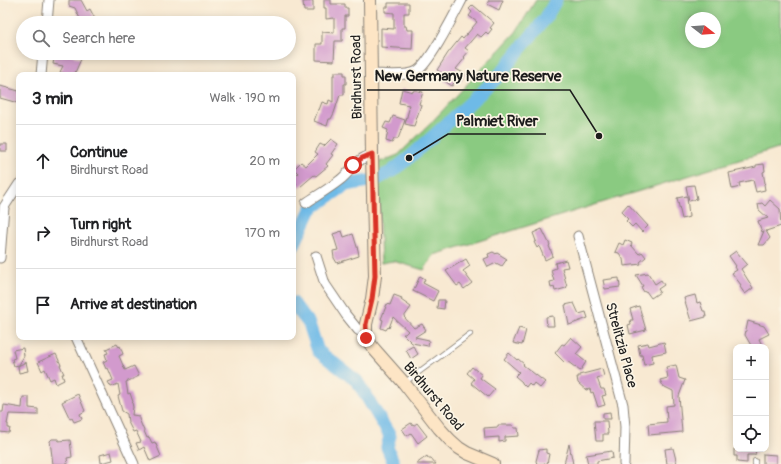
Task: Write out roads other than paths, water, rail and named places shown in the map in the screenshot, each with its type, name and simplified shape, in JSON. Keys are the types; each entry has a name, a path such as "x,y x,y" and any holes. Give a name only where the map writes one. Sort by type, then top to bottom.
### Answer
{"street":[{"path":"48,16 49,0"},
{"name":"Birdhurst Road","path":"370,0 375,276 372,299 366,324 366,338 404,382 439,428 455,444 467,453 493,464"},
{"path":"371,74 402,74 417,71 427,60 462,0"},
{"path":"41,72 42,60"},
{"path":"306,203 342,179 353,165 362,158 372,159"},
{"path":"0,258 4,207 16,189"},
{"name":"Strelitzia Place","path":"578,236 623,405 625,427 624,464"},
{"name":"Birdhurst Road","path":"316,256 326,284 342,309 358,330 361,332 365,331"},
{"path":"77,340 134,464"}],"lane":[{"path":"404,382 470,334"}],"waterway":[{"path":"296,241 311,209 346,185 375,180 391,172 409,158 495,80 545,19 556,0"},
{"path":"296,307 309,324 318,351 357,381 390,436 387,447 394,464"}],"place":[{"name":"New Germany Nature Reserve","path":"599,136"},
{"name":"Palmiet River","path":"409,158"}]}
